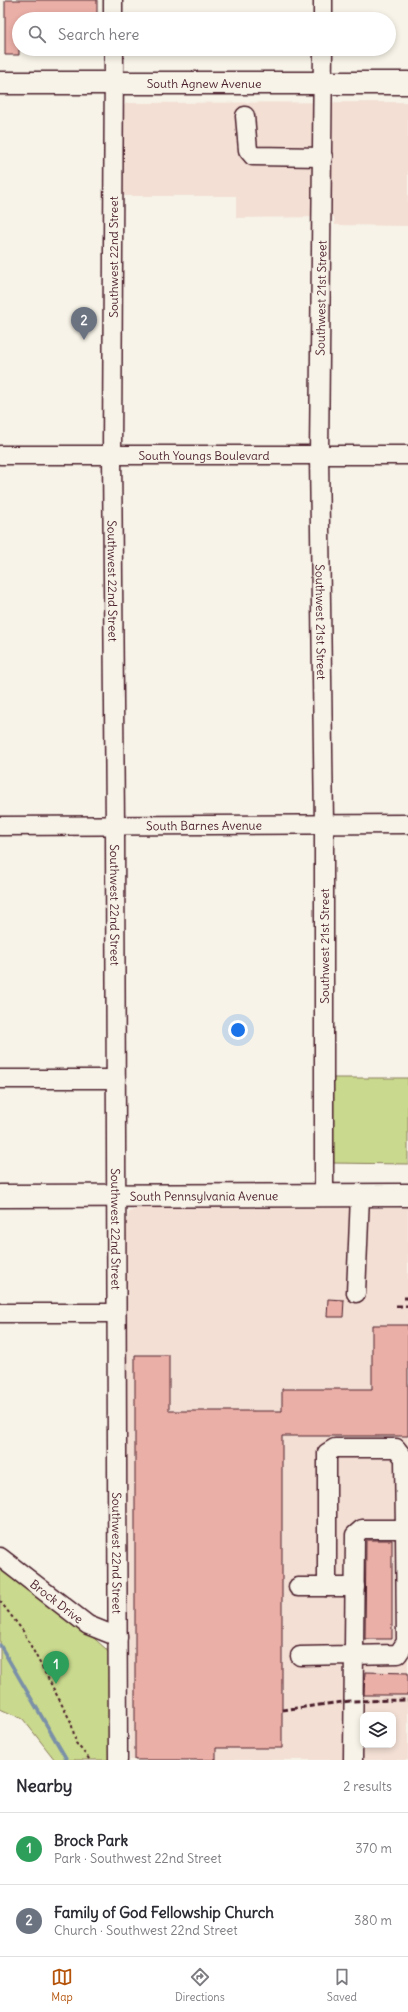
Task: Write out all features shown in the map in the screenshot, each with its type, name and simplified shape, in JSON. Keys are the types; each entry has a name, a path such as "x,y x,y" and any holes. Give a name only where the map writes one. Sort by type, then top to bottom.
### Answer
{"main road":[{"name":"South Agnew Avenue","path":"0,83 408,83"},
{"name":"South Pennsylvania Avenue","path":"0,1196 408,1196"}],"street":[{"path":"113,0 113,12"},
{"path":"322,0 323,12"},
{"name":"Southwest 22nd Street","path":"114,56 112,454 115,827 118,1760"},
{"name":"Southwest 21st Street","path":"323,56 319,456 324,824 324,1196"},
{"path":"245,116 248,150 253,156 323,157"},
{"name":"South Youngs Boulevard","path":"0,455 408,455"},
{"name":"South Barnes Avenue","path":"0,826 115,827 408,824"},
{"path":"0,1079 116,1079"},
{"path":"356,1294 360,1196"},
{"path":"0,1313 58,1316 83,1310 116,1313"},
{"path":"300,1656 398,1654 406,1642 404,1458 396,1448 335,1448 328,1453 327,1586"},
{"path":"353,1760 355,1535 362,1529 405,1529"},
{"name":"Brock Drive","path":"0,1557 88,1625 118,1637"},
{"path":"298,1586 355,1586"}],"path":[{"path":"0,1601 23,1631 71,1722 76,1743 90,1760"}],"shaded area":[{"path":"408,102 408,226 335,225 334,217 236,218 236,196 120,196 121,108 127,103"},
{"path":"138,1208 408,1208 408,1760 130,1760 124,1234 129,1212"}],"green space":[{"path":"332,1078 408,1078 408,1164 331,1163"},
{"path":"0,1566 86,1631 106,1649 111,1658 112,1760 55,1760 23,1719 0,1709"}],"building":[{"path":"5,0 97,0 97,12 12,12 12,55 5,55"},
{"path":"328,1299 344,1300 343,1317 327,1317"},
{"path":"372,1325 408,1325 408,1436 282,1436 282,1748 216,1748 216,1760 135,1760 135,1355 169,1355 169,1411 282,1411 282,1389 372,1389"},
{"path":"366,1540 392,1540 392,1639 365,1639"},
{"path":"365,1672 408,1673 408,1695 364,1695"}],"waterway":[{"path":"0,1645 67,1760"}],"railway":[{"path":"396,1306 408,1306"},
{"path":"282,1710 350,1701 408,1700"}],"place":[{"name":"Family of God Fellowship Church","path":"84,340"},
{"name":"Brock Park","path":"56,1684"}]}
